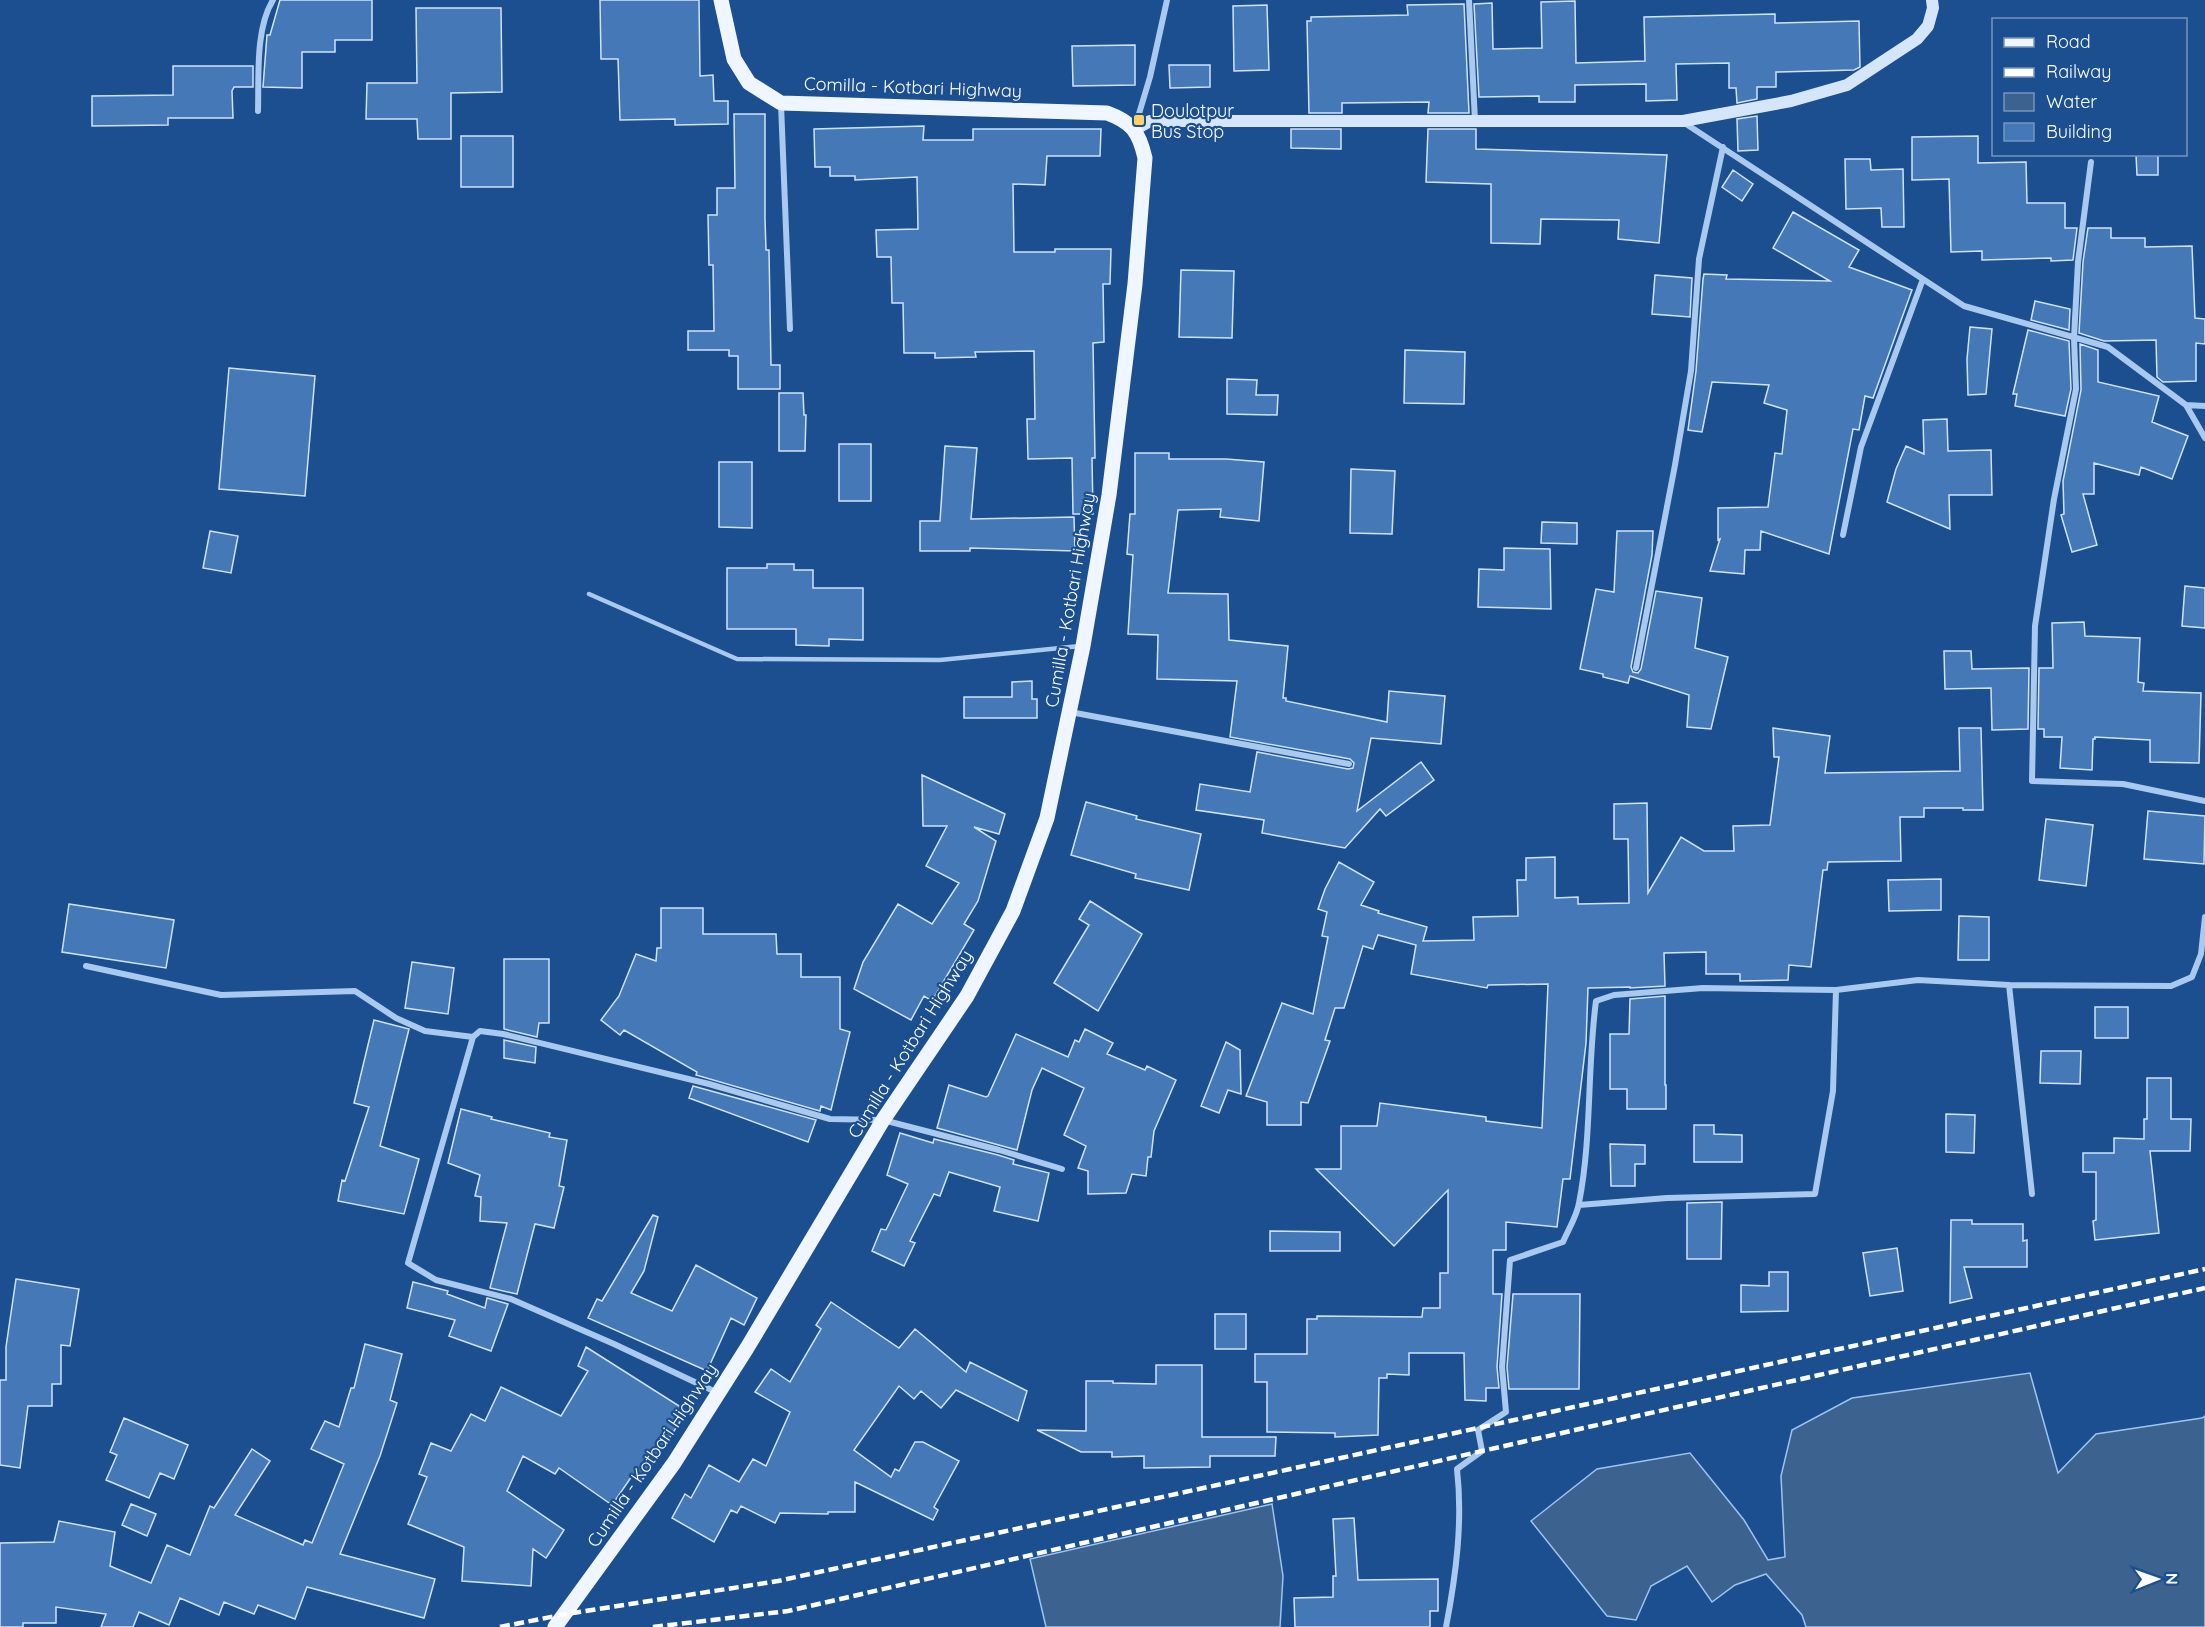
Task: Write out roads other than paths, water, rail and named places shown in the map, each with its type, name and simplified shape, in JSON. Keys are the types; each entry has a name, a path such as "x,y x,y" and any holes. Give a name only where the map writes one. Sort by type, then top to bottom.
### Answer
{"main road":[{"name":"Comilla - Kotbari Highway","path":"721,0 734,59 749,83 781,103 1107,113 1123,119 1134,130"},
{"path":"1083,646 1109,495 1135,285 1145,158 1141,140 1134,130"},
{"name":"Cumilla - Kotbari Highway","path":"555,1627 674,1463 883,1120 967,996 1013,912 1047,818 1083,646"}],"street":[{"path":"258,111 260,45 269,6 273,0"},
{"path":"1134,130 1150,77 1167,0"},
{"path":"1469,0 1474,121"},
{"path":"1134,130 1150,121 1683,121 1791,101 1847,85 1917,39 1928,26 1932,0"},
{"path":"781,103 790,329"},
{"path":"1683,121 1964,306 2108,347 2186,405 2205,438"},
{"path":"1636,668 1691,371 1699,259 1723,147"},
{"path":"2091,162 2078,262 2074,338 2076,389 2054,499 2035,626 2032,781 2123,784 2205,801"},
{"path":"1843,535 1861,447 1923,279"},
{"path":"2186,405 2205,406"},
{"path":"1070,712 1349,764"},
{"path":"1446,1627 1454,1587 1457,1545 1460,1493 1457,1469 1482,1450 1478,1430 1506,1412 1502,1367 1510,1260 1563,1242 1579,1205 1587,1134 1596,1001 1614,995 1703,988 1836,990 1918,980 2009,985 2171,986 2192,977 2201,954 2205,917"},
{"path":"86,966 221,995 355,991 396,1018 425,1031 473,1037"},
{"path":"2009,985 2032,1194"},
{"path":"1579,1205 1668,1198 1815,1194 1833,1091 1836,990"},
{"path":"718,1393 511,1299 436,1280 408,1263 473,1037 480,1031 503,1034 709,1084 830,1119 883,1120 1062,1169"}],"lane":[{"path":"589,594 737,659 940,660 1083,646"}],"water":[{"path":"2030,1373 2058,1473 2096,1434 2205,1416 2205,1627 1806,1627 1802,1615 1766,1574 1735,1585 1712,1602 1687,1566 1651,1586 1636,1620 1607,1616 1531,1521 1597,1469 1690,1453 1744,1520 1768,1560 1785,1557 1781,1476 1792,1430 1852,1398"},
{"path":"1272,1504 1283,1576 1280,1627 1046,1627 1030,1559"}],"railway":[{"path":"500,1627 566,1614 778,1581 2205,1269"},
{"path":"653,1627 788,1611 2205,1288"}],"place":[{"name":"Doulotpur Bus Stop","path":"1139,120"}]}
